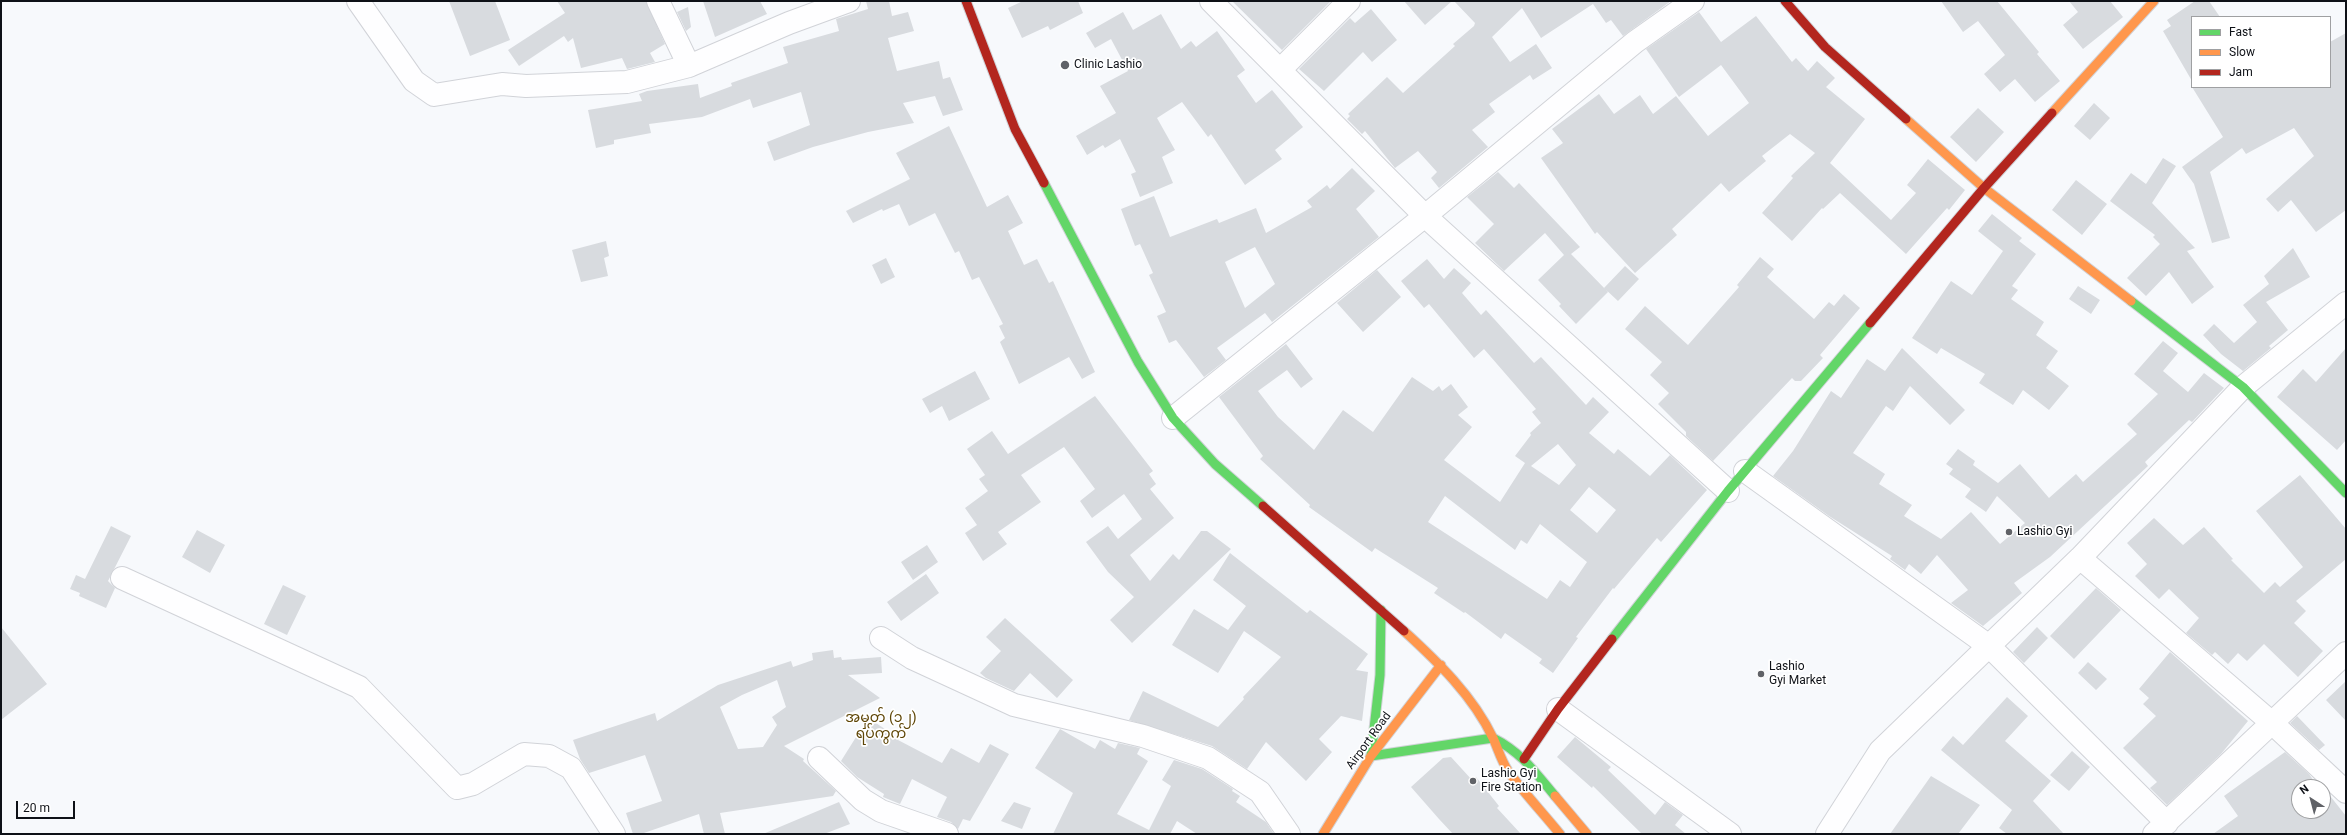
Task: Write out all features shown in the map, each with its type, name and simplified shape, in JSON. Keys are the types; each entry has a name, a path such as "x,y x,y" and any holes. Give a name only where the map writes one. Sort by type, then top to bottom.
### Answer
{"street":[{"path":"358,1 414,81 434,95 502,84 526,86 627,82 689,66 788,22 849,1"},
{"path":"658,1 689,66"},
{"path":"966,1 1015,129 1138,362 1173,418 1214,464 1381,610 1441,665 1466,696 1494,738 1499,757 1509,772 1560,834"},
{"path":"1211,1 1425,216 1728,491"},
{"path":"1280,70 1349,1"},
{"path":"1173,418 1425,216 1635,42 1693,1"},
{"path":"1786,1 1825,47 1984,188 2243,386 2346,494"},
{"path":"1524,759 1558,709 1728,491 1984,188 2154,1"},
{"path":"1827,834 1880,751 2080,558 2243,386 2346,303"},
{"path":"1745,471 1989,646 2161,829 2271,722 2346,653"},
{"path":"2080,558 2271,722 2346,792"},
{"path":"122,578 359,687 457,788 473,784 524,754 548,756 571,768 614,834"},
{"path":"1381,610 1380,675 1371,756 1494,738 1511,747 1524,759 1587,834"},
{"path":"881,638 912,658 1014,705 1144,736 1208,758 1260,792 1289,834"},
{"name":"Airport Road","path":"1323,834 1371,756 1441,665"},
{"path":"1558,709 1730,834"},
{"path":"819,758 863,800 881,811 947,834"}],"building":[{"path":"449,1 495,1 510,40 470,56"},
{"path":"557,1 646,1 665,44 650,53 655,62 627,69 622,58 581,68 573,38 568,42 564,36 519,66 508,50 565,13"},
{"path":"703,1 760,1 767,14 715,37"},
{"path":"866,1 889,1 892,16 908,12 914,31 888,38 897,71 939,61 943,79 950,77 963,110 943,116 935,96 903,103 914,123 868,132 813,147 774,161 767,142 810,125 801,92 753,108 750,99 702,117 649,124 651,133 614,140 614,144 596,148 588,110 642,101 639,94 647,91 698,84 700,98 732,86 731,83 788,63 783,47 839,31 836,19 868,9"},
{"path":"1023,1 1078,1 1083,13 1050,30 1048,26 1022,38 1008,8"},
{"path":"1232,1 1331,1 1282,50"},
{"path":"1404,1 1452,1 1425,25"},
{"path":"1454,1 1671,1 1623,36 1611,20 1606,23 1593,4 1541,38 1522,8 1492,37 1510,62 1536,44 1552,68 1533,80 1530,75 1489,104 1495,112 1472,130 1488,147 1439,188 1431,178 1437,172 1418,151 1395,168 1365,131 1362,134 1347,119 1350,116 1348,114 1387,77 1403,93 1455,46 1453,44 1474,26 1475,23"},
{"path":"1941,1 1997,1 2039,52 2037,54 2060,81 2035,102 2015,79 2000,92 1984,74 2005,55 1978,21 1963,32"},
{"path":"2069,1 2110,1 2123,17 2083,49 2063,25 2078,12"},
{"path":"2195,1 2209,1 2219,16 2191,16 2191,79 2163,31 2171,26 2167,20"},
{"path":"688,7 691,27 686,31 677,12"},
{"path":"1371,9 1397,40 1372,62 1363,52 1324,91 1299,69 1350,18 1355,23"},
{"path":"1123,12 1133,30 1161,14 1181,49 1191,41 1196,47 1217,31 1245,70 1237,76 1256,103 1272,90 1303,127 1275,150 1282,159 1245,185 1211,134 1208,137 1182,102 1157,118 1175,150 1162,157 1173,183 1140,197 1131,174 1136,172 1120,139 1105,148 1103,145 1087,155 1076,136 1116,113 1100,86 1128,71 1111,39 1095,48 1086,33"},
{"path":"1699,12 1721,42 1756,16 1792,62 1796,58 1808,71 1817,61 1835,78 1826,87 1865,119 1830,163 1891,220 1916,193 1907,185 1928,159 1965,190 1949,210 1947,208 1906,254 1840,193 1823,209 1822,208 1792,241 1762,213 1793,178 1791,176 1815,153 1790,134 1762,156 1766,161 1729,192 1721,183 1672,229 1677,235 1635,273 1597,232 1595,234 1541,158 1563,143 1552,129 1599,94 1614,114 1640,95 1653,114 1676,96 1708,136 1749,103 1721,65 1679,97 1646,49"},
{"path":"2346,33 2346,210 2316,232 2291,200 2278,212 2266,199 2314,156 2294,128 2246,154 2242,148 2210,172 2230,238 2212,243 2194,184 2182,167 2223,137 2193,88 2331,88 2331,41"},
{"path":"2094,103 2110,118 2090,140 2074,126"},
{"path":"1978,108 2004,132 1976,162 1950,137"},
{"path":"949,126 987,207 1008,195 1023,223 1008,231 1024,265 1037,259 1049,283 1053,281 1095,372 1082,379 1069,357 1019,384 1000,342 1005,338 999,326 1003,324 979,277 972,280 959,251 955,253 935,213 909,226 899,204 883,211 882,209 853,223 846,211 910,179 896,153"},
{"path":"2163,158 2176,166 2152,203 2195,248 2187,251 2214,287 2192,304 2169,272 2146,296 2127,278 2160,244 2153,237 2155,235 2110,201 2131,173 2146,184"},
{"path":"1352,168 1375,191 1356,209 1379,237 1272,322 1265,313 1217,348 1226,360 1204,377 1176,340 1169,343 1157,316 1166,312 1149,275 1153,273 1140,244 1135,246 1121,209 1154,196 1170,237 1217,219 1219,223 1256,208 1266,233 1312,207 1307,201 1327,185 1330,189","holes":["1255,247 1275,284 1245,308 1225,262"]},
{"path":"1498,172 1514,188 1519,183 1580,247 1571,254 1608,292 1576,324 1559,306 1561,304 1538,280 1564,255 1545,233 1504,271 1475,243 1494,224 1467,197"},
{"path":"2076,180 2107,204 2082,235 2052,210"},
{"path":"1992,214 2022,238 2019,241 2036,254 2012,286 2018,290 2011,299 2044,322 2036,335 2058,351 2046,368 2069,386 2049,410 2023,390 2013,405 1979,383 1985,374 1941,348 1937,354 1912,338 1951,281 1972,295 2003,251 1978,231"},
{"path":"606,241 609,256 604,258 608,276 581,282 572,250"},
{"path":"2293,248 2310,277 2266,302 2288,330 2269,346 2271,348 2243,371 2221,354 2203,335 2214,324 2234,343 2257,322 2243,305 2269,284 2264,276"},
{"path":"1760,257 1774,269 1767,277 1814,319 1829,302 1834,306 1844,294 1860,308 1820,355 1823,358 1801,381 1795,381 1792,378 1713,461 1686,436 1686,432 1658,404 1669,393 1650,375 1662,362 1625,329 1645,306 1688,345 1739,287 1737,285"},
{"path":"886,258 895,277 881,284 872,265"},
{"path":"1427,259 1444,279 1454,268 1471,283 1462,293 1481,315 1486,310 1534,363 1541,357 1586,405 1593,397 1609,412 1589,433 1614,454 1618,449 1650,476 1670,455 1707,490 1661,542 1657,538 1614,589 1613,588 1576,637 1578,638 1553,673 1539,663 1542,659 1505,633 1501,639 1465,612 1464,613 1434,593 1438,588 1375,548 1372,552 1309,507 1310,505 1260,459 1263,456 1219,397 1286,344 1313,379 1301,388 1287,370 1258,391 1278,417 1314,450 1343,410 1373,432 1412,377 1433,391 1439,386 1442,391 1451,384 1468,407 1458,415 1472,427 1444,460 1500,502 1525,463 1515,456 1531,435 1530,433 1541,423 1532,412 1536,409 1484,349 1474,358 1429,304 1424,308 1401,281","holes":["1558,444 1576,465 1559,485 1531,466","1589,487 1616,510 1597,533 1570,510","1445,496 1515,550 1521,540 1527,544 1540,524 1587,562 1570,587 1560,580 1547,599 1428,522"]},
{"path":"1625,266 1639,279 1618,301 1604,288"},
{"path":"1377,270 1401,297 1363,332 1337,303"},
{"path":"2078,286 2100,300 2091,314 2069,299"},
{"path":"2163,341 2178,353 2163,371 2188,392 2204,373 2224,388 2192,422 2189,420 2145,462 2148,466 2050,557 2014,583 2022,593 1983,626 1951,603 1968,590 1937,555 1921,574 1909,564 1905,570 1890,559 1892,556 1829,516 1773,476 1793,451 1831,391 1841,398 1867,359 1885,371 1902,348 1965,410 1950,425 1910,386 1893,411 1886,406 1853,453 1885,474 1879,484 1912,505 1904,516 1941,539 1971,512 2000,544 2025,523 1997,496 1986,512 1965,497 1971,489 1949,474 1953,469 1946,464 1958,449 1975,461 1973,465 1998,483 2020,464 2049,498 2076,474 2083,482 2137,434 2127,424 2158,394 2134,374"},
{"path":"2346,348 2346,440 2337,450 2277,397 2303,369 2316,382"},
{"path":"975,371 990,399 949,421 942,406 930,413 922,399"},
{"path":"1095,396 1153,471 1149,474 1156,484 1150,489 1174,518 1130,555 1150,581 1173,554 1179,560 1201,531 1207,531 1231,549 1132,643 1110,620 1134,597 1108,572 1086,542 1108,526 1118,539 1142,519 1124,494 1092,518 1080,501 1095,489 1064,447 1021,475 1041,502 998,532 1007,544 983,561 965,533 977,525 965,508 988,491 979,479 985,475 967,449 992,431 1008,454"},
{"path":"2300,475 2346,529 2346,559 2296,601 2306,611 2294,623 2323,651 2298,677 2264,644 2247,661 2238,653 2228,664 2215,652 2212,655 2186,633 2199,618 2169,589 2159,599 2135,576 2147,564 2127,543 2154,518 2183,545 2204,527 2233,559 2231,560 2264,593 2275,582 2280,587 2303,567 2256,511"},
{"path":"111,526 131,536 108,581 115,588 106,608 79,596 80,593 70,589 76,575 85,579"},
{"path":"197,530 225,545 210,573 182,557"},
{"path":"927,545 938,562 913,580 901,562"},
{"path":"1230,553 1307,613 1310,610 1368,654 1356,670 1368,672 1362,721 1341,716 1319,739 1332,752 1306,781 1266,742 1247,769 1212,746 1129,720 1143,691 1218,727 1244,699 1243,697 1281,657 1244,631 1218,673 1172,645 1194,609 1228,630 1246,606 1213,580"},
{"path":"926,574 939,593 901,621 887,602"},
{"path":"283,585 306,596 287,635 264,624"},
{"path":"2096,588 2121,610 2074,659 2050,636"},
{"path":"1005,618 1073,680 1057,698 1030,673 1014,691 986,678 980,673 1001,651 986,637"},
{"path":"1,627 47,684 1,720"},
{"path":"2037,627 2048,638 2024,663 2013,652"},
{"path":"833,650 834,658 841,657 842,660 881,657 882,673 848,675 880,698 784,746 804,759 803,761 836,791 833,796 720,813 725,834 704,834 699,814 641,834 633,834 626,813 662,801 645,755 589,773 580,759 573,740 655,713 657,721 718,685 791,661 793,667 813,660 812,653","holes":["777,680 786,707 772,717 777,725 763,747 738,749 720,707 742,695"]},
{"path":"2170,652 2248,721 2221,754 2167,805 2150,788 2157,782 2123,748 2156,716 2143,704 2149,698 2139,689"},
{"path":"2088,662 2107,679 2096,690 2078,673"},
{"path":"2346,681 2346,721 2326,700"},
{"path":"2007,697 2028,716 2005,741 2051,781 2033,801 2064,834 2007,834 1999,828 2012,810 1941,750 1953,736 1963,745"},
{"path":"2297,716 2325,745 2319,750 2290,723"},
{"path":"868,718 899,738 898,740 942,763 951,748 979,763 990,744 1009,754 970,821 963,819 958,829 951,822 937,817 947,797 912,779 900,804 883,797 884,794 857,777 841,761"},
{"path":"1060,729 1095,749 1100,740 1115,749 1118,743 1140,748 1137,754 1148,761 1117,814 1149,830 1171,786 1162,780 1174,760 1202,769 1233,789 1232,791 1240,796 1236,802 1266,822 1274,834 1197,834 1177,821 1170,834 1053,834 1073,793 1035,768"},
{"path":"1575,737 1611,767 1608,770 1655,815 1665,802 1683,815 1675,825 1686,834 1642,834 1593,786 1592,788 1557,757"},
{"path":"2072,751 2090,767 2069,791 2050,775"},
{"path":"2285,752 2312,779 2291,779 2291,819 2331,819 2331,797 2346,816 2346,834 2213,834 2238,816 2224,796"},
{"path":"1451,757 1472,780 1476,777 1499,806 1497,808 1521,834 1453,834 1439,819 1411,787 1443,758"},
{"path":"1931,776 1980,805 1958,834 1890,834"},
{"path":"839,802 850,824 824,834 763,834"},
{"path":"1014,802 1031,808 1022,829 1001,821"}],"traffic: fast":[{"path":"1044,183 1138,362 1173,418 1215,464 1263,506"},
{"path":"2131,301 2243,387 2346,493"},
{"path":"1612,639 1728,491 1870,323"},
{"path":"1381,610 1380,675 1371,756 1493,738 1520,756 1555,796"}],"traffic: slow":[{"path":"2052,113 2154,1"},
{"path":"1906,119 1984,188 2131,301"},
{"path":"1404,631 1442,667 1465,694 1485,723 1508,771 1560,834"},
{"path":"1323,834 1371,756 1441,665"},
{"path":"1555,796 1587,834"}],"traffic: jam":[{"path":"966,1 1015,129 1044,183"},
{"path":"1785,1 1825,47 1906,119"},
{"path":"1870,323 1984,188 2052,113"},
{"path":"1263,506 1404,631"},
{"path":"1524,759 1558,709 1612,639"}],"place":[{"name":"Clinic Lashio","path":"1065,65"},
{"name":"Lashio Gyi","path":"2009,532"},
{"name":"Lashio Gyi Market","path":"1761,674"},
{"name":"Lashio Gyi Fire Station","path":"1473,781"}],"district":[{"name":"အမှတ် (၁၂) ရပ်ကွက်","path":"881,726"}]}
